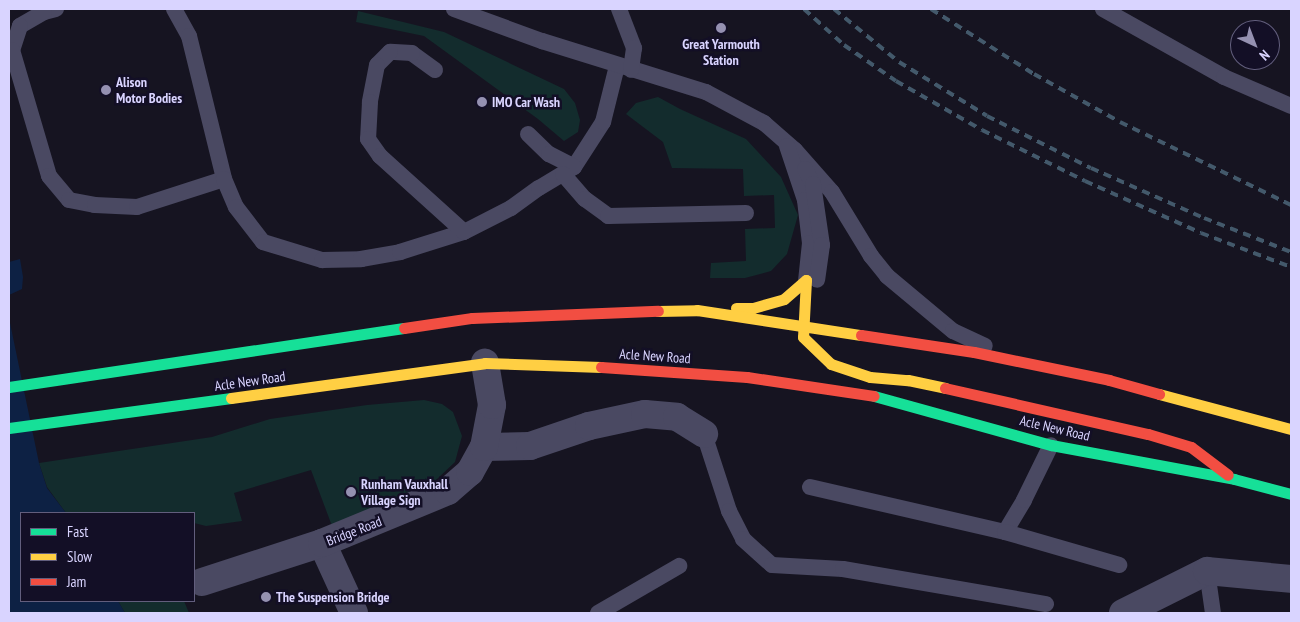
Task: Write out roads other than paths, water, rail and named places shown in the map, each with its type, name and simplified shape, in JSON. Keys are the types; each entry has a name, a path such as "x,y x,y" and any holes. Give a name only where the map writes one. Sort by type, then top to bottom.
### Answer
{"main road":[{"path":"697,310 760,306 784,299 812,280"},
{"path":"812,280 809,327 803,337 831,364 870,377 908,380 1148,434 1191,447 1234,478"},
{"name":"Acle New Road","path":"9,387 472,318 697,310 964,350 1014,360 1109,380 1291,429"},
{"path":"804,359 811,353 812,345"},
{"name":"Acle New Road","path":"9,428 485,363 604,367 747,377 871,395 1051,445 1234,478 1291,494"},
{"path":"747,377 782,371"}],"street":[{"name":"Bridge Road","path":"202,582 322,543 377,522 448,491 470,472 484,447 490,426 492,405 485,363"},
{"path":"484,447 530,446 589,426 645,414 677,417 704,434"},
{"path":"322,543 354,613"},
{"path":"1123,613 1207,571 1291,578"}],"lane":[{"path":"56,9 44,12 20,26 12,50 50,176 69,200 96,205 137,207 224,179"},
{"path":"174,9 188,36 224,179 236,207 263,242 322,260 361,260 400,252 464,232 511,208 569,170 603,122 634,48 620,9"},
{"path":"454,9 542,41 706,92 764,123 790,146 832,192 871,256 887,276 953,331 1014,360"},
{"path":"1103,9 1224,77 1291,106"},
{"path":"435,70 412,53 390,52 377,66 370,102 368,139 380,156 464,232"},
{"path":"528,134 569,170 585,199 608,216 746,213"},
{"path":"790,146 805,200 812,280"},
{"path":"704,434 729,511 743,539 772,565 843,568 1046,604"},
{"path":"1005,532 1024,500 1051,445"},
{"path":"810,487 1005,532 1120,565"},
{"path":"598,613 679,566"},
{"path":"1207,571 1213,613"}],"water":[{"path":"20,259 23,277 22,289 9,295 9,262"},
{"path":"9,318 39,463 47,488 65,512 20,512 20,602 119,602 125,613 9,613"}],"railway":[{"path":"804,9 844,45 896,81 982,130 1085,181 1201,233 1291,267"},
{"path":"834,9 899,62 987,116 1091,168 1204,218 1291,252"},
{"path":"931,9 1034,74 1120,122 1291,205"}],"place":[{"name":"Great Yarmouth Station","path":"721,28"},
{"name":"Alison Motor Bodies","path":"106,90"},
{"name":"IMO Car Wash","path":"482,102"},
{"name":"Runham Vauxhall Village Sign","path":"351,492"},
{"name":"The Suspension Bridge","path":"266,597"}]}
